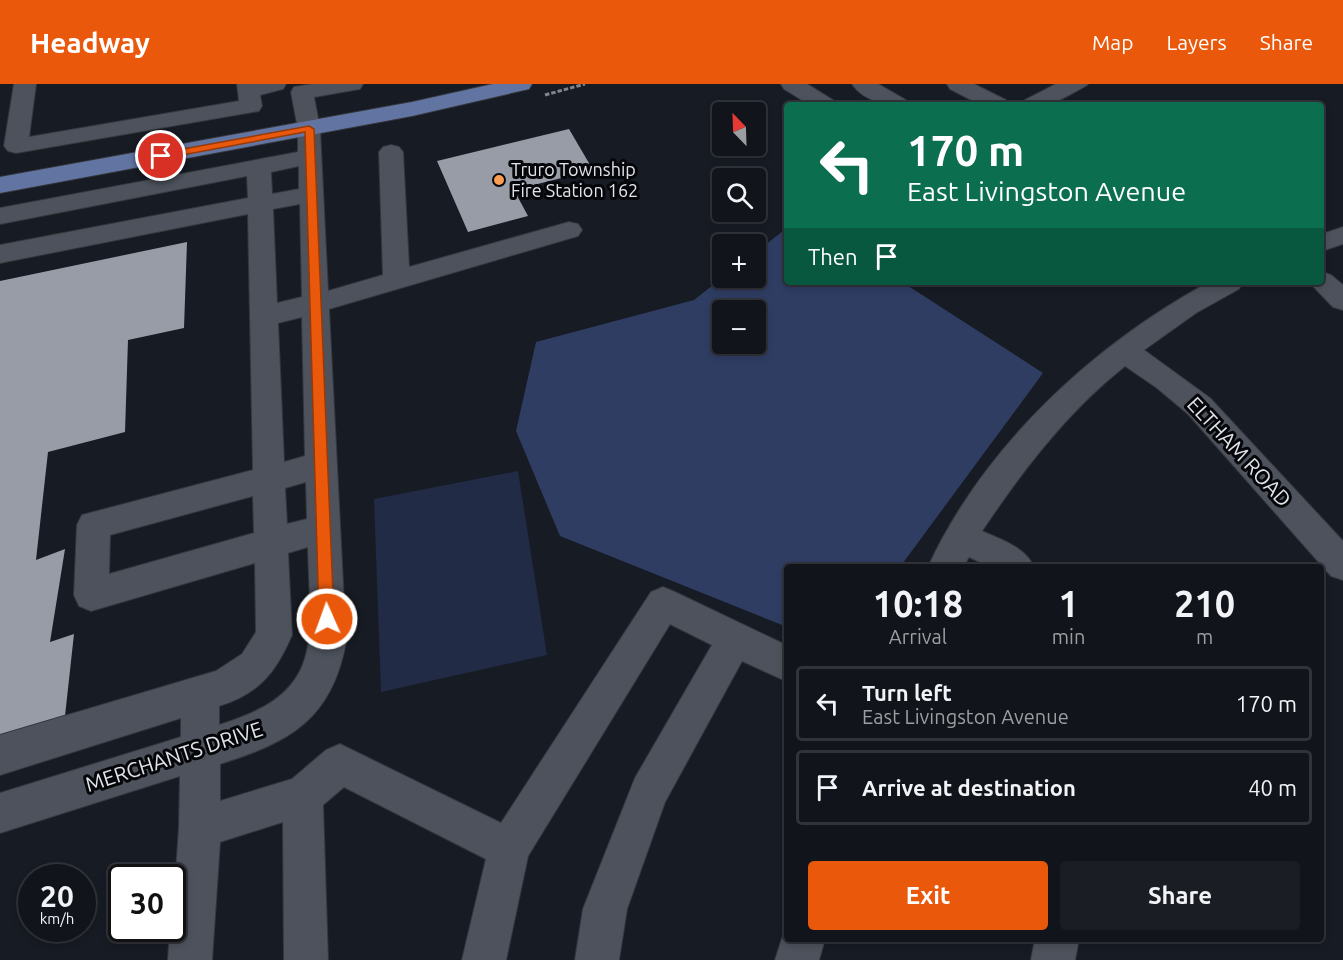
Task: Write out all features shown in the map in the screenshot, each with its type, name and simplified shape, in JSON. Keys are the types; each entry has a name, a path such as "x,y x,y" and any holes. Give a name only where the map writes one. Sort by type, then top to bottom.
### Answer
{"main road":[{"path":"0,185 310,143 485,88 521,84"}],"street":[{"path":"26,84 16,146 250,106 249,88 275,84"},
{"path":"301,88 352,84"},
{"path":"792,84 820,102"},
{"path":"863,84 893,102"},
{"path":"958,84 992,102"},
{"path":"1039,102 1077,84"},
{"name":"MERCHANTS DRIVE","path":"0,813 250,735 291,713 308,696 318,679 328,642 310,143 301,88"},
{"path":"0,216 259,167 310,143"},
{"path":"391,152 397,280"},
{"path":"0,755 226,686 255,666 274,635 259,167"},
{"path":"0,254 311,194"},
{"path":"264,316 315,304 569,230"},
{"path":"1324,242 1343,235"},
{"path":"1324,283 1343,300"},
{"path":"946,564 960,537 995,484 1075,392 1124,351 1190,305 1225,285"},
{"name":"ELTHAM ROAD","path":"1124,351 1167,380 1198,406 1343,565"},
{"path":"321,465 94,525 91,595 324,528"},
{"path":"960,537 998,554 1013,564"},
{"path":"484,960 509,849 663,603 784,663"},
{"path":"597,960 605,909 649,792 735,639"},
{"path":"190,960 200,828 200,695"},
{"path":"200,828 303,796 340,764 509,849"},
{"path":"303,796 306,960"},
{"path":"797,960 802,942"},
{"path":"1053,960 1056,942"}],"shaded area":[{"path":"784,230 784,285 907,285 1043,373 902,564 784,564 784,626 560,536 516,431 536,342 694,300 712,286 712,288 766,288 766,244"},
{"path":"518,471 547,655 381,692 374,499"}],"building":[{"name":"Truro Township Fire Station 162","path":"569,129 593,170 514,190 528,216 468,232 437,161"},
{"path":"187,242 184,328 128,340 125,432 48,452 36,560 65,549 50,642 74,634 65,716 0,736 0,281"}],"place":[{"name":"Truro Township Fire Station 162","path":"499,180"}],"route":[{"path":"161,156 309,129 327,619"}]}
